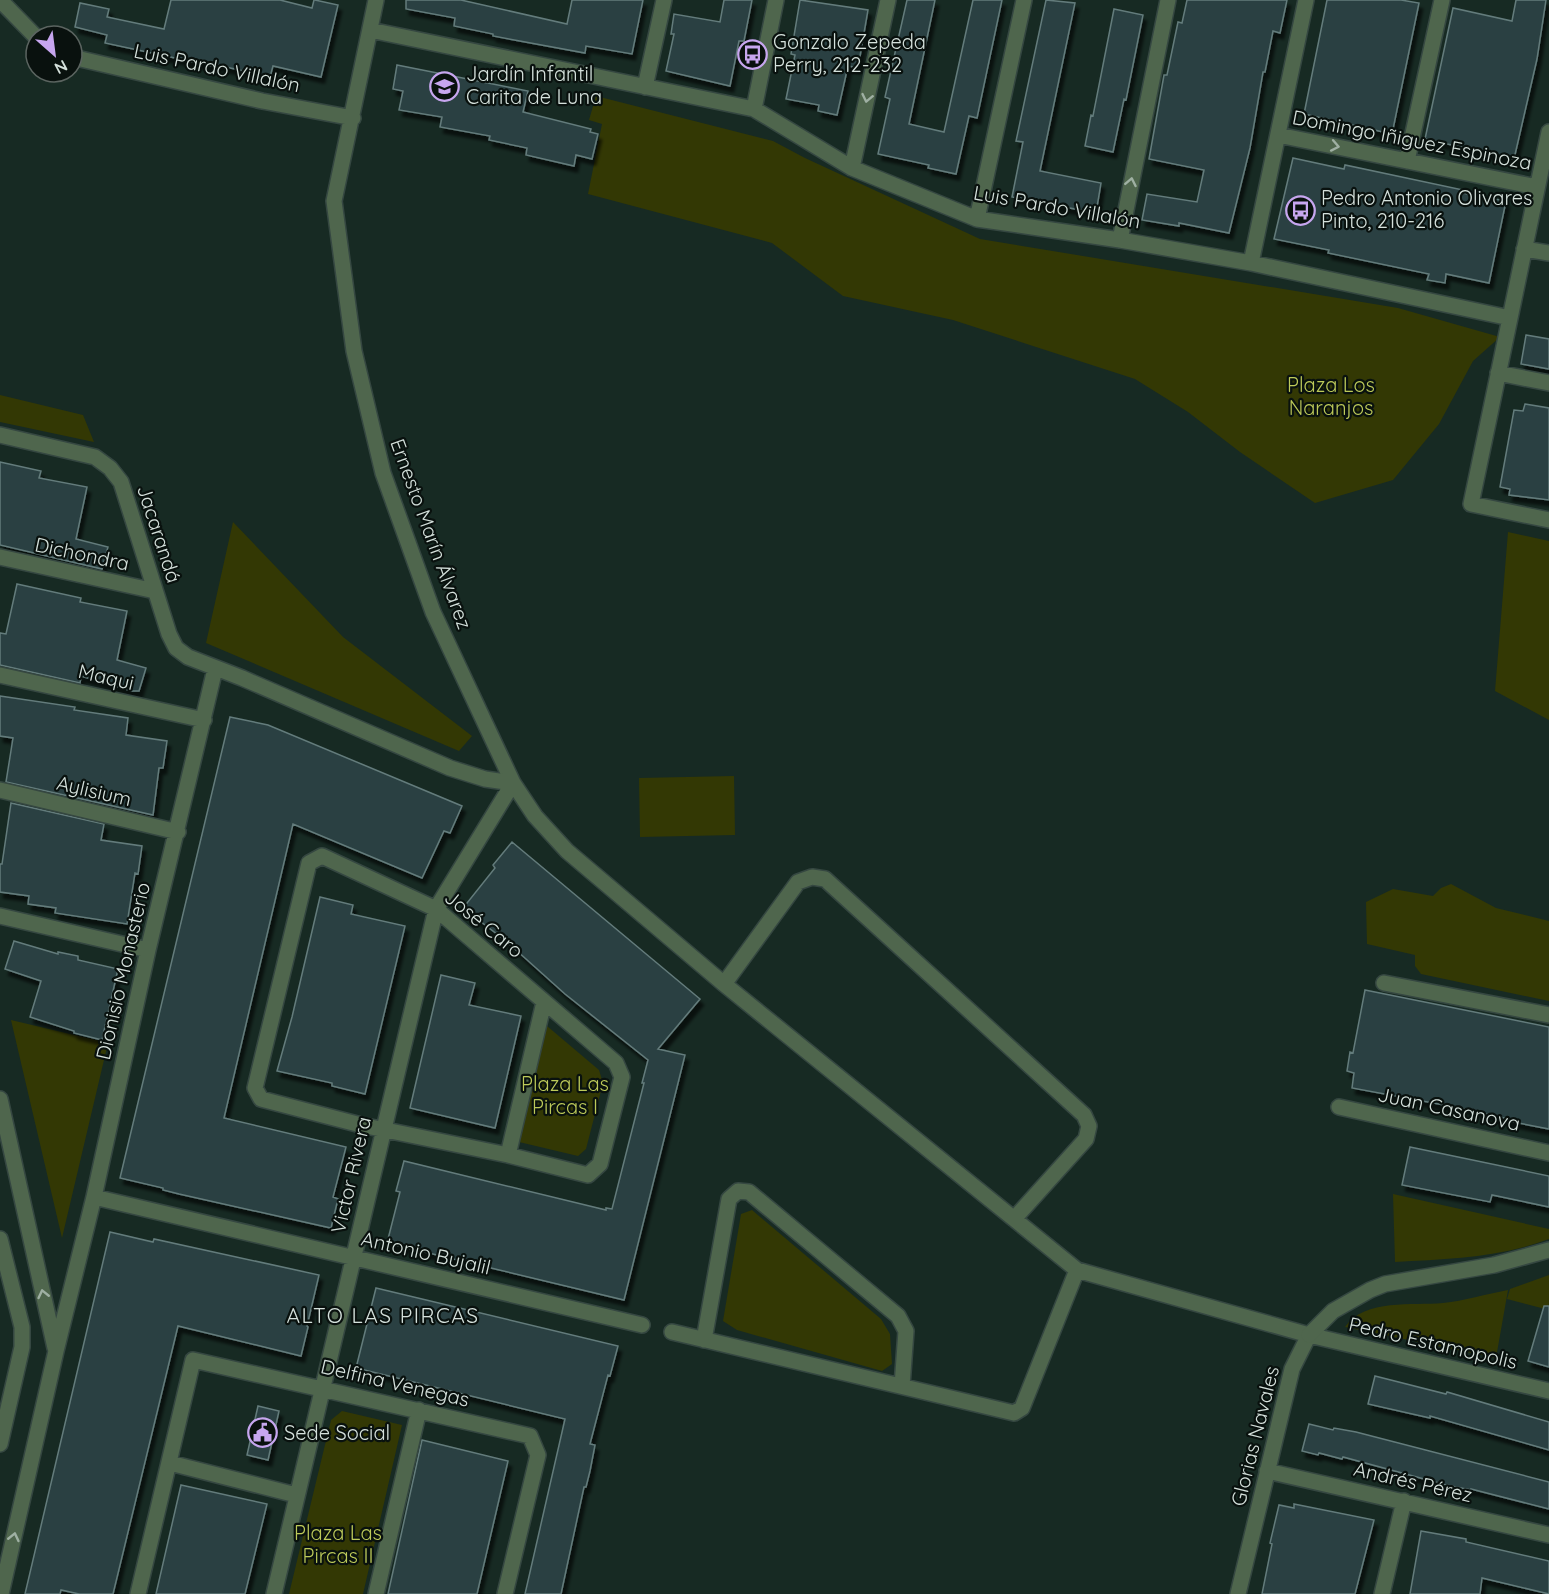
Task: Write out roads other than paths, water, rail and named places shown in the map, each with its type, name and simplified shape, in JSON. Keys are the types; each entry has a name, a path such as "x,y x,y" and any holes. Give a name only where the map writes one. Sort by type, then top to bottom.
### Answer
{"street":[{"path":"0,0 24,25"},
{"name":"Ernesto Marín Álvarez","path":"376,0 334,201 354,351 383,473 433,612 513,783 535,816 567,851 724,984 1077,1270"},
{"path":"645,87 664,0"},
{"path":"754,109 776,0"},
{"path":"852,168 888,0"},
{"path":"977,219 1024,0"},
{"path":"1120,240 1168,0"},
{"path":"1251,263 1306,0"},
{"path":"1407,161 1442,0"},
{"name":"Luis Pardo Villalón","path":"370,30 754,109 852,168 977,219 1120,240 1251,263 1510,318"},
{"name":"Luis Pardo Villalón","path":"84,60 262,101 353,118"},
{"path":"1549,132 1471,504 1549,520"},
{"name":"Domingo Iñiguez Espinoza","path":"1278,135 1538,187"},
{"path":"1524,249 1549,253"},
{"path":"1498,373 1549,382"},
{"name":"Jacarandá","path":"0,435 95,457 110,468 121,482 169,634 176,648 188,657 215,669"},
{"name":"Dichondra","path":"0,557 155,591"},
{"path":"215,669 242,678 450,768 485,779 513,783"},
{"name":"Dionisio Monasterio","path":"1,1594 56,1351 94,1197 148,950 178,832 215,669"},
{"name":"Maqui","path":"0,675 204,720"},
{"name":"Victor Rivera","path":"274,1594 436,909 513,783"},
{"name":"Aylisium","path":"0,790 178,832"},
{"name":"José Caro","path":"321,856 436,909 616,1063 622,1077 600,1164 588,1175 508,1155 360,1125 261,1099 255,1088 309,864 321,856"},
{"path":"724,984 798,882 812,877 825,879 1084,1114 1089,1126 1086,1139 1014,1219"},
{"path":"0,916 148,950"},
{"path":"1384,983 1549,1015"},
{"path":"508,1155 544,1002"},
{"path":"0,1099 56,1351"},
{"name":"Juan Casanova","path":"1339,1107 1549,1153"},
{"path":"705,1340 729,1199 738,1191 749,1192 898,1316 906,1331 903,1386"},
{"name":"Antonio Bujalil","path":"94,1197 642,1325"},
{"path":"0,1239 4,1277 22,1327 22,1347 0,1444"},
{"name":"Glorias Navales","path":"1238,1594 1292,1368 1309,1335 1333,1311 1385,1284 1494,1265 1549,1250"},
{"path":"672,1332 1014,1413 1022,1408 1077,1270"},
{"name":"Pedro Estamopolis","path":"1077,1270 1309,1335 1549,1391"},
{"name":"Delfina Venegas","path":"138,1594 193,1360 530,1436 538,1455 505,1594"},
{"path":"376,1594 419,1410"},
{"path":"170,1463 296,1495"},
{"name":"Andrés Pérez","path":"1267,1471 1549,1535"},
{"path":"1382,1594 1404,1501"}],"place":[{"name":"Gonzalo Zepeda Perry, 212-232","path":"752,54"},
{"name":"Jardín Infantil Carita de Luna","path":"445,86"},
{"name":"Pedro Antonio Olivares Pinto, 210-216","path":"1300,210"},
{"name":"Sede Social","path":"263,1433"}],"district":[{"name":"ALTO LAS PIRCAS","path":"383,1316"}],"park label":[{"name":"Plaza Los Naranjos","path":"1331,396"},
{"name":"Plaza Las Pircas I","path":"565,1096"},
{"name":"Plaza Las Pircas II","path":"338,1544"}]}
